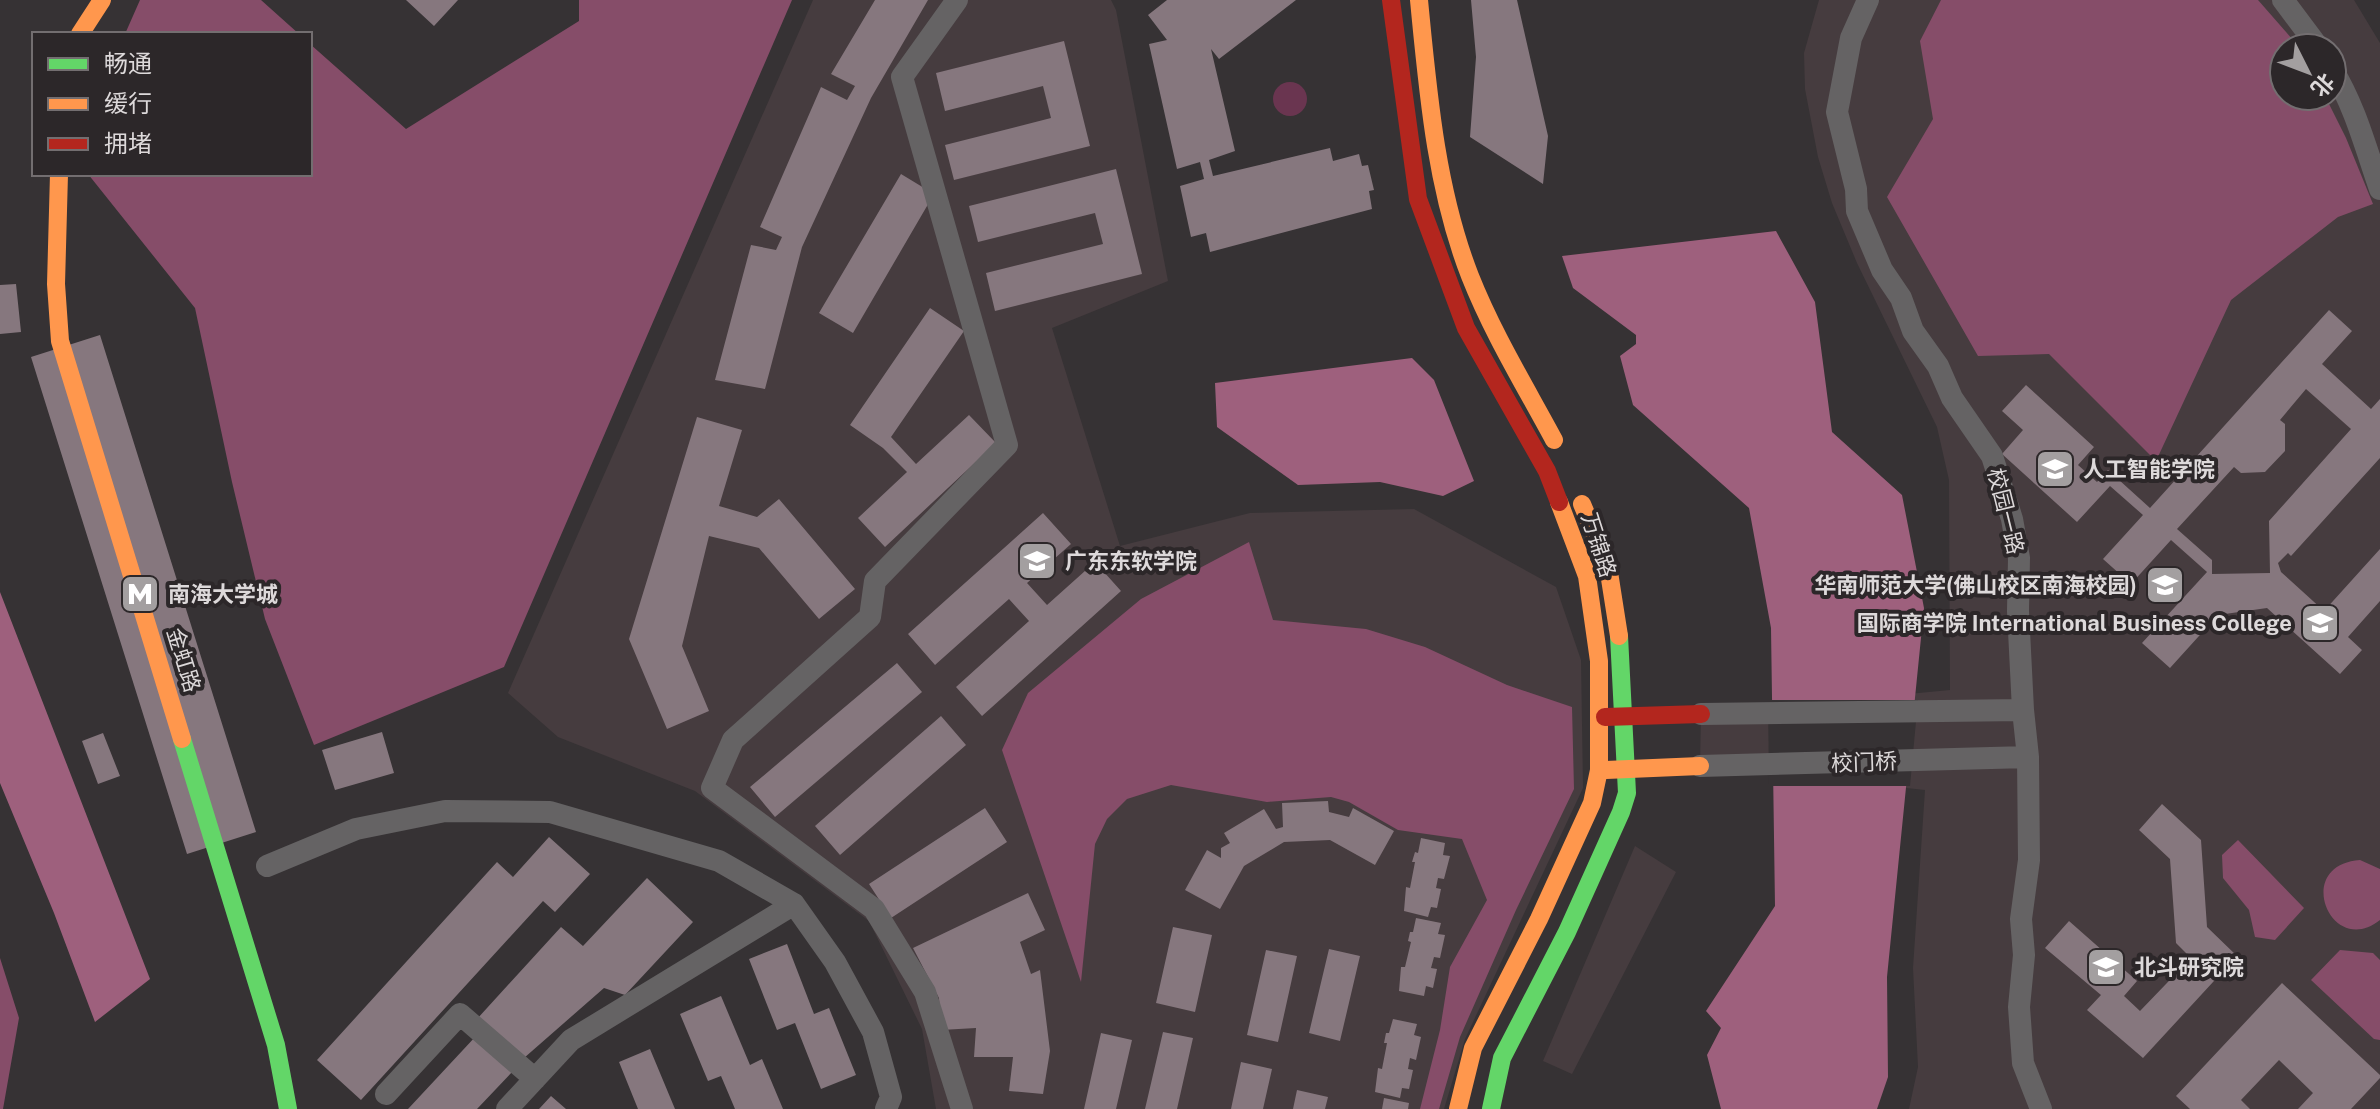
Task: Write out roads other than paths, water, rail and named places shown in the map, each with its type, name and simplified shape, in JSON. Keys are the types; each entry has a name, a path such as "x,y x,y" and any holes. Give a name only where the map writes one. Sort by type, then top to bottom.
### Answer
{"street":[{"path":"81,32 102,0"},
{"path":"957,0 902,77 1007,445 875,581 870,617 733,740 712,788 874,909 925,992 962,1109"},
{"name":"万锦路","path":"1391,0 1418,199 1466,328 1547,471 1587,576 1599,661 1599,770 1592,803 1539,919 1473,1048 1458,1109"},
{"path":"1419,0 1442,184 1463,255 1484,311 1562,455"},
{"name":"校园一路","path":"1868,0 1851,38 1837,112 1856,189 1857,211 1882,270 1901,298 1913,331 1938,366 1952,398 1992,456 2012,519 2019,558 2018,611 2028,757 2029,860 2021,919 2024,955 2019,1007 2023,1063 2041,1109"},
{"path":"2283,0 2307,32"},
{"path":"2348,100 2380,189"},
{"name":"金虹路","path":"59,176 56,284 60,341 276,1045 288,1109"},
{"name":"万锦路","path":"1491,1109 1502,1058 1567,932 1627,793 1621,652 1608,566 1574,483"},
{"path":"1599,717 2023,710"},
{"name":"校门桥","path":"1700,766 2028,757"},
{"path":"1599,770 1700,766"},
{"path":"267,866 356,829 445,811 550,812 719,861 794,904 835,962 873,1032 891,1097 886,1109"},
{"path":"507,1109 571,1040 794,904"},
{"path":"386,1094 460,1014 535,1079"}],"place":[{"name":"人工智能学院","path":"2055,469"},
{"name":"广东东软学院","path":"1037,561"},
{"name":"华南师范大学(佛山校区南海校园)","path":"2165,585"},
{"name":"南海大学城","path":"140,594"},
{"name":"国际商学院 International Business College","path":"2320,623"},
{"name":"北斗研究院","path":"2106,967"}]}
